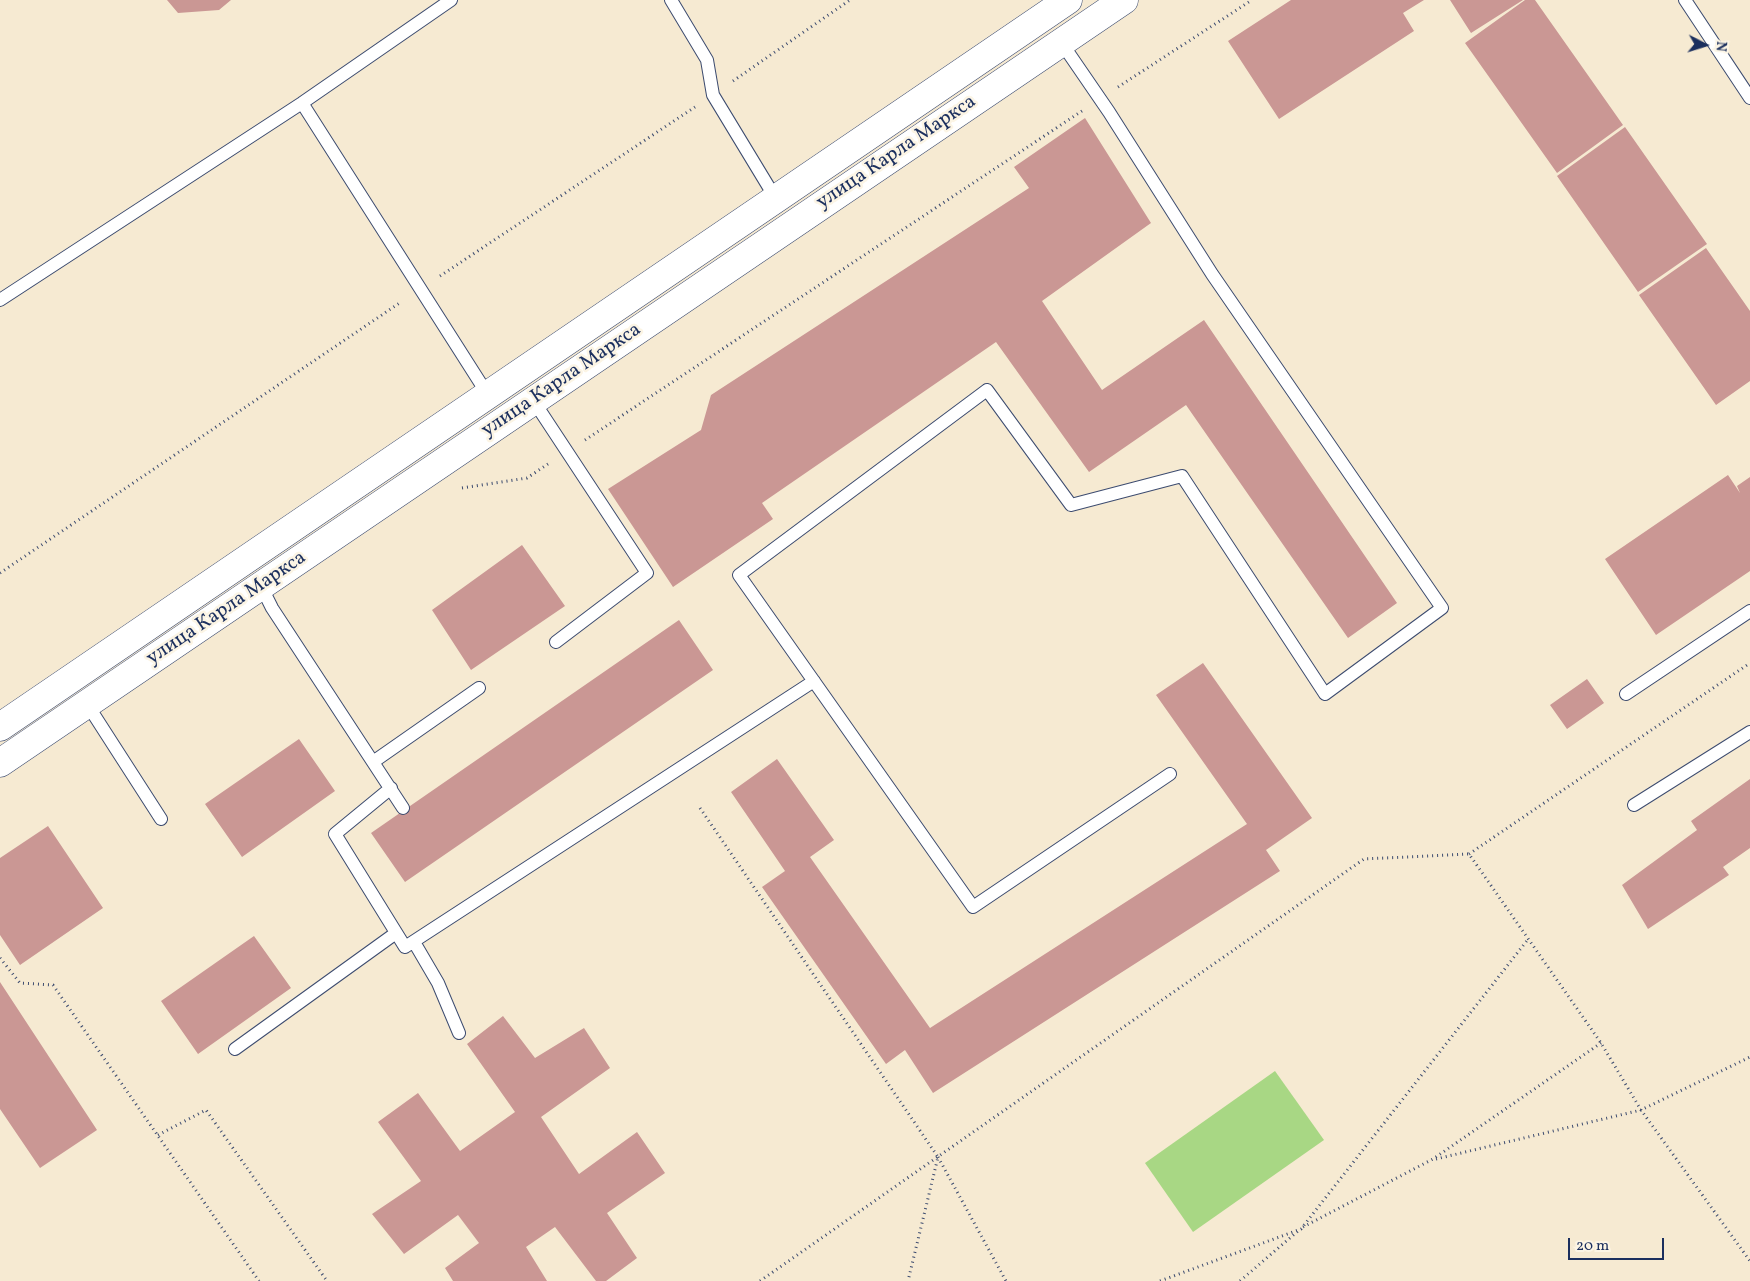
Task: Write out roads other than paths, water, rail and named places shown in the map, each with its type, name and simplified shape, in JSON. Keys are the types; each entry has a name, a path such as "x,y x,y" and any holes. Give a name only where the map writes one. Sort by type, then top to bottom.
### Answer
{"street":[{"name":"улица Карла Маркса","path":"0,726 1068,0"},
{"name":"улица Карла Маркса","path":"0,763 1124,0"}],"lane":[{"path":"0,300 302,103 451,0"},
{"path":"671,0 706,60 713,94 776,199"},
{"path":"1685,0 1750,98"},
{"path":"1060,42 1100,99 1212,274 1442,608 1325,694 1182,476 1071,505 987,390 738,575 973,907 1170,774"},
{"path":"302,103 488,395"},
{"path":"534,400 647,573 556,642"},
{"path":"261,586 272,608 403,808"},
{"path":"1626,694 1750,611"},
{"path":"391,788 335,834 405,947 814,681"},
{"path":"373,762 479,688"},
{"path":"86,704 161,819"},
{"path":"1634,805 1750,732"},
{"path":"235,1049 396,933"},
{"path":"414,942 438,983 459,1033"}]}
